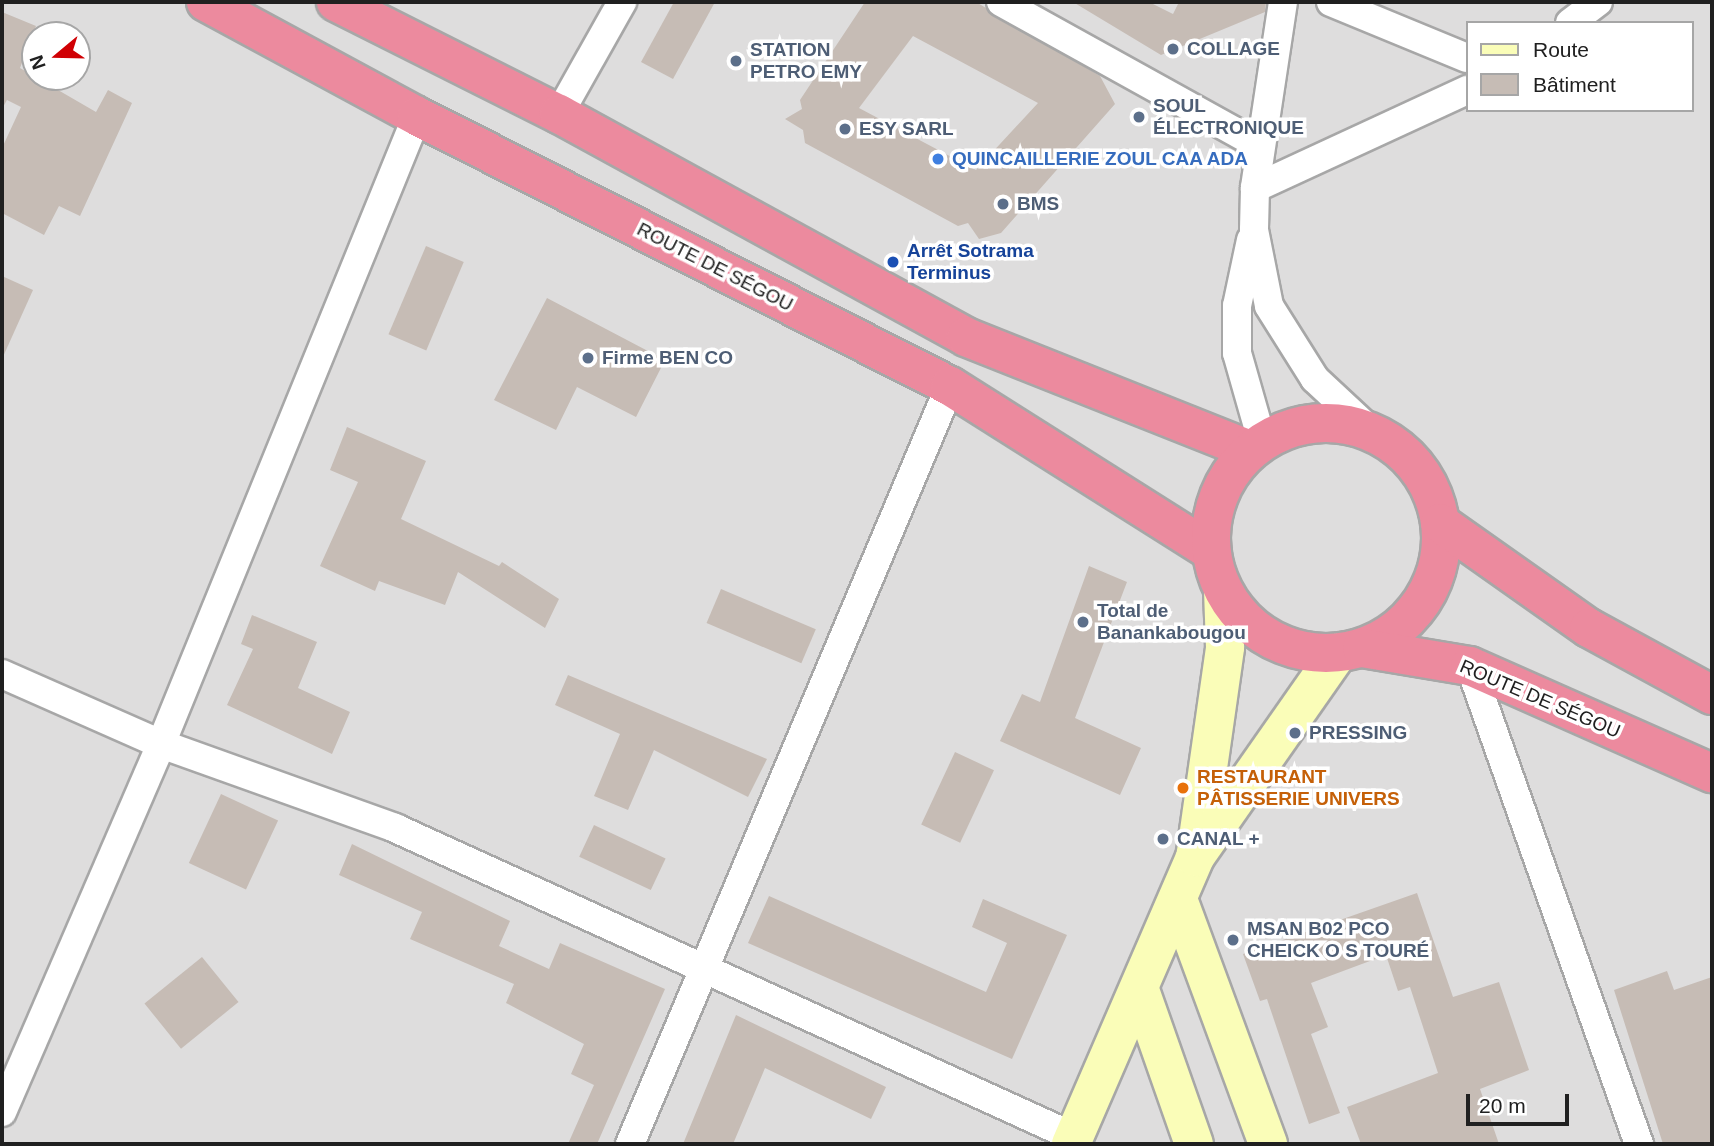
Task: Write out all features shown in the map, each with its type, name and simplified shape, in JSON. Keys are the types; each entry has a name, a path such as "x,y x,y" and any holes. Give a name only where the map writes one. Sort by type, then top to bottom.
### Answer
{"highway":[{"name":"ROUTE DE SÉGOU","path":"206,2 417,116 950,386 1211,551"},
{"path":"336,2 559,114 966,337 1256,445"},
{"name":"ROUTE DE SÉGOU","path":"1350,651 1397,629 1423,600 1438,562 1440,523 1428,485 1404,453 1371,431 1334,422 1296,425 1256,445 1226,479 1213,514 1211,551 1223,591 1252,626 1292,648 1350,651 1470,666 1712,773"},
{"path":"1440,523 1589,628 1712,695"}],"main road":[{"path":"1073,1141 1195,857 1223,669 1223,591"},
{"path":"1195,857 1350,651"},
{"path":"1178,899 1268,1144"},
{"path":"1140,990 1194,1144"}],"street":[{"path":"559,114 622,2"},
{"path":"1001,2 1259,145"},
{"path":"1256,445 1237,353 1237,306 1254,230 1259,145 1283,2"},
{"path":"1331,2 1466,58"},
{"path":"1573,21 1598,2"},
{"path":"1255,188 1466,90"},
{"path":"2,1112 161,744 417,116"},
{"path":"1254,230 1269,306 1289,346 1371,431"},
{"path":"630,1144 706,970 950,386"},
{"path":"1470,666 1639,1144"},
{"path":"2,674 161,744 396,828 1073,1141"}],"shaded area":[{"path":"2,2 1712,2 1712,1144 2,1144"}],"building":[{"path":"674,2 715,2 673,79 641,62"},
{"path":"865,2 976,2 1100,76 1115,104 1001,233 979,239 968,223 958,226 805,143 803,130 785,119 802,109 800,100","holes":["913,36 1038,103 976,170 859,108"]},
{"path":"1073,2 1149,2 1173,14 1179,2 1266,2 1265,12 1161,55"},
{"path":"2,12 24,21 21,21 21,91 60,91 96,112 108,90 132,103 80,216 59,206 44,235 2,213 2,148 21,107 7,100 2,109"},
{"path":"426,246 464,262 426,350 388,334"},
{"path":"2,276 33,290 2,359"},
{"path":"547,298 665,360 636,417 577,387 556,430 494,400"},
{"path":"347,427 426,461 401,519 499,566 502,562 559,599 545,628 458,572 445,605 379,581 375,591 320,566 358,482 330,470"},
{"path":"1089,566 1127,582 1075,718 1141,748 1120,795 1000,741 1022,694 1040,702"},
{"path":"721,589 816,629 801,663 707,623"},
{"path":"252,615 317,642 298,688 350,712 332,754 227,705 253,649 241,644"},
{"path":"568,675 767,759 748,797 654,750 628,810 594,796 620,734 555,705"},
{"path":"955,752 994,770 960,843 921,825"},
{"path":"221,794 278,821 246,890 189,863"},
{"path":"594,825 666,858 651,890 579,857"},
{"path":"352,844 510,921 499,946 549,969 560,943 665,989 597,1144 568,1144 594,1085 571,1074 584,1044 506,1003 514,984 410,939 422,912 339,875"},
{"path":"1417,893 1453,997 1499,982 1529,1070 1480,1089 1499,1144 1361,1144 1347,1107 1438,1073 1410,987 1398,991 1386,955 1311,983 1328,1027 1311,1034 1340,1113 1309,1124 1267,999 1260,1001 1243,954"},
{"path":"769,896 986,992 1007,943 972,927 983,899 1067,935 1012,1059 748,943"},
{"path":"202,957 239,1002 181,1049 144,1004"},
{"path":"1667,971 1674,990 1712,977 1712,1144 1663,1144 1614,990"},
{"path":"736,1015 886,1087 871,1119 765,1068 733,1144 683,1144"}],"place":[{"name":"COLLAGE","path":"1173,49"},
{"name":"STATION PETRO EMY","path":"736,61"},
{"name":"SOUL ÉLECTRONIQUE","path":"1139,117"},
{"name":"ESY SARL","path":"845,129"},
{"name":"QUINCAILLERIE ZOUL CAA ADA","path":"938,159"},
{"name":"BMS","path":"1003,204"},
{"name":"Arrêt Sotrama Terminus","path":"893,262"},
{"name":"Firme BEN CO","path":"588,358"},
{"name":"Total de Banankabougou","path":"1083,622"},
{"name":"PRESSING","path":"1295,733"},
{"name":"RESTAURANT PÂTISSERIE UNIVERS","path":"1183,788"},
{"name":"CANAL +","path":"1163,839"},
{"name":"MSAN B02 PCO CHEICK O S TOURÉ","path":"1233,940"}]}
